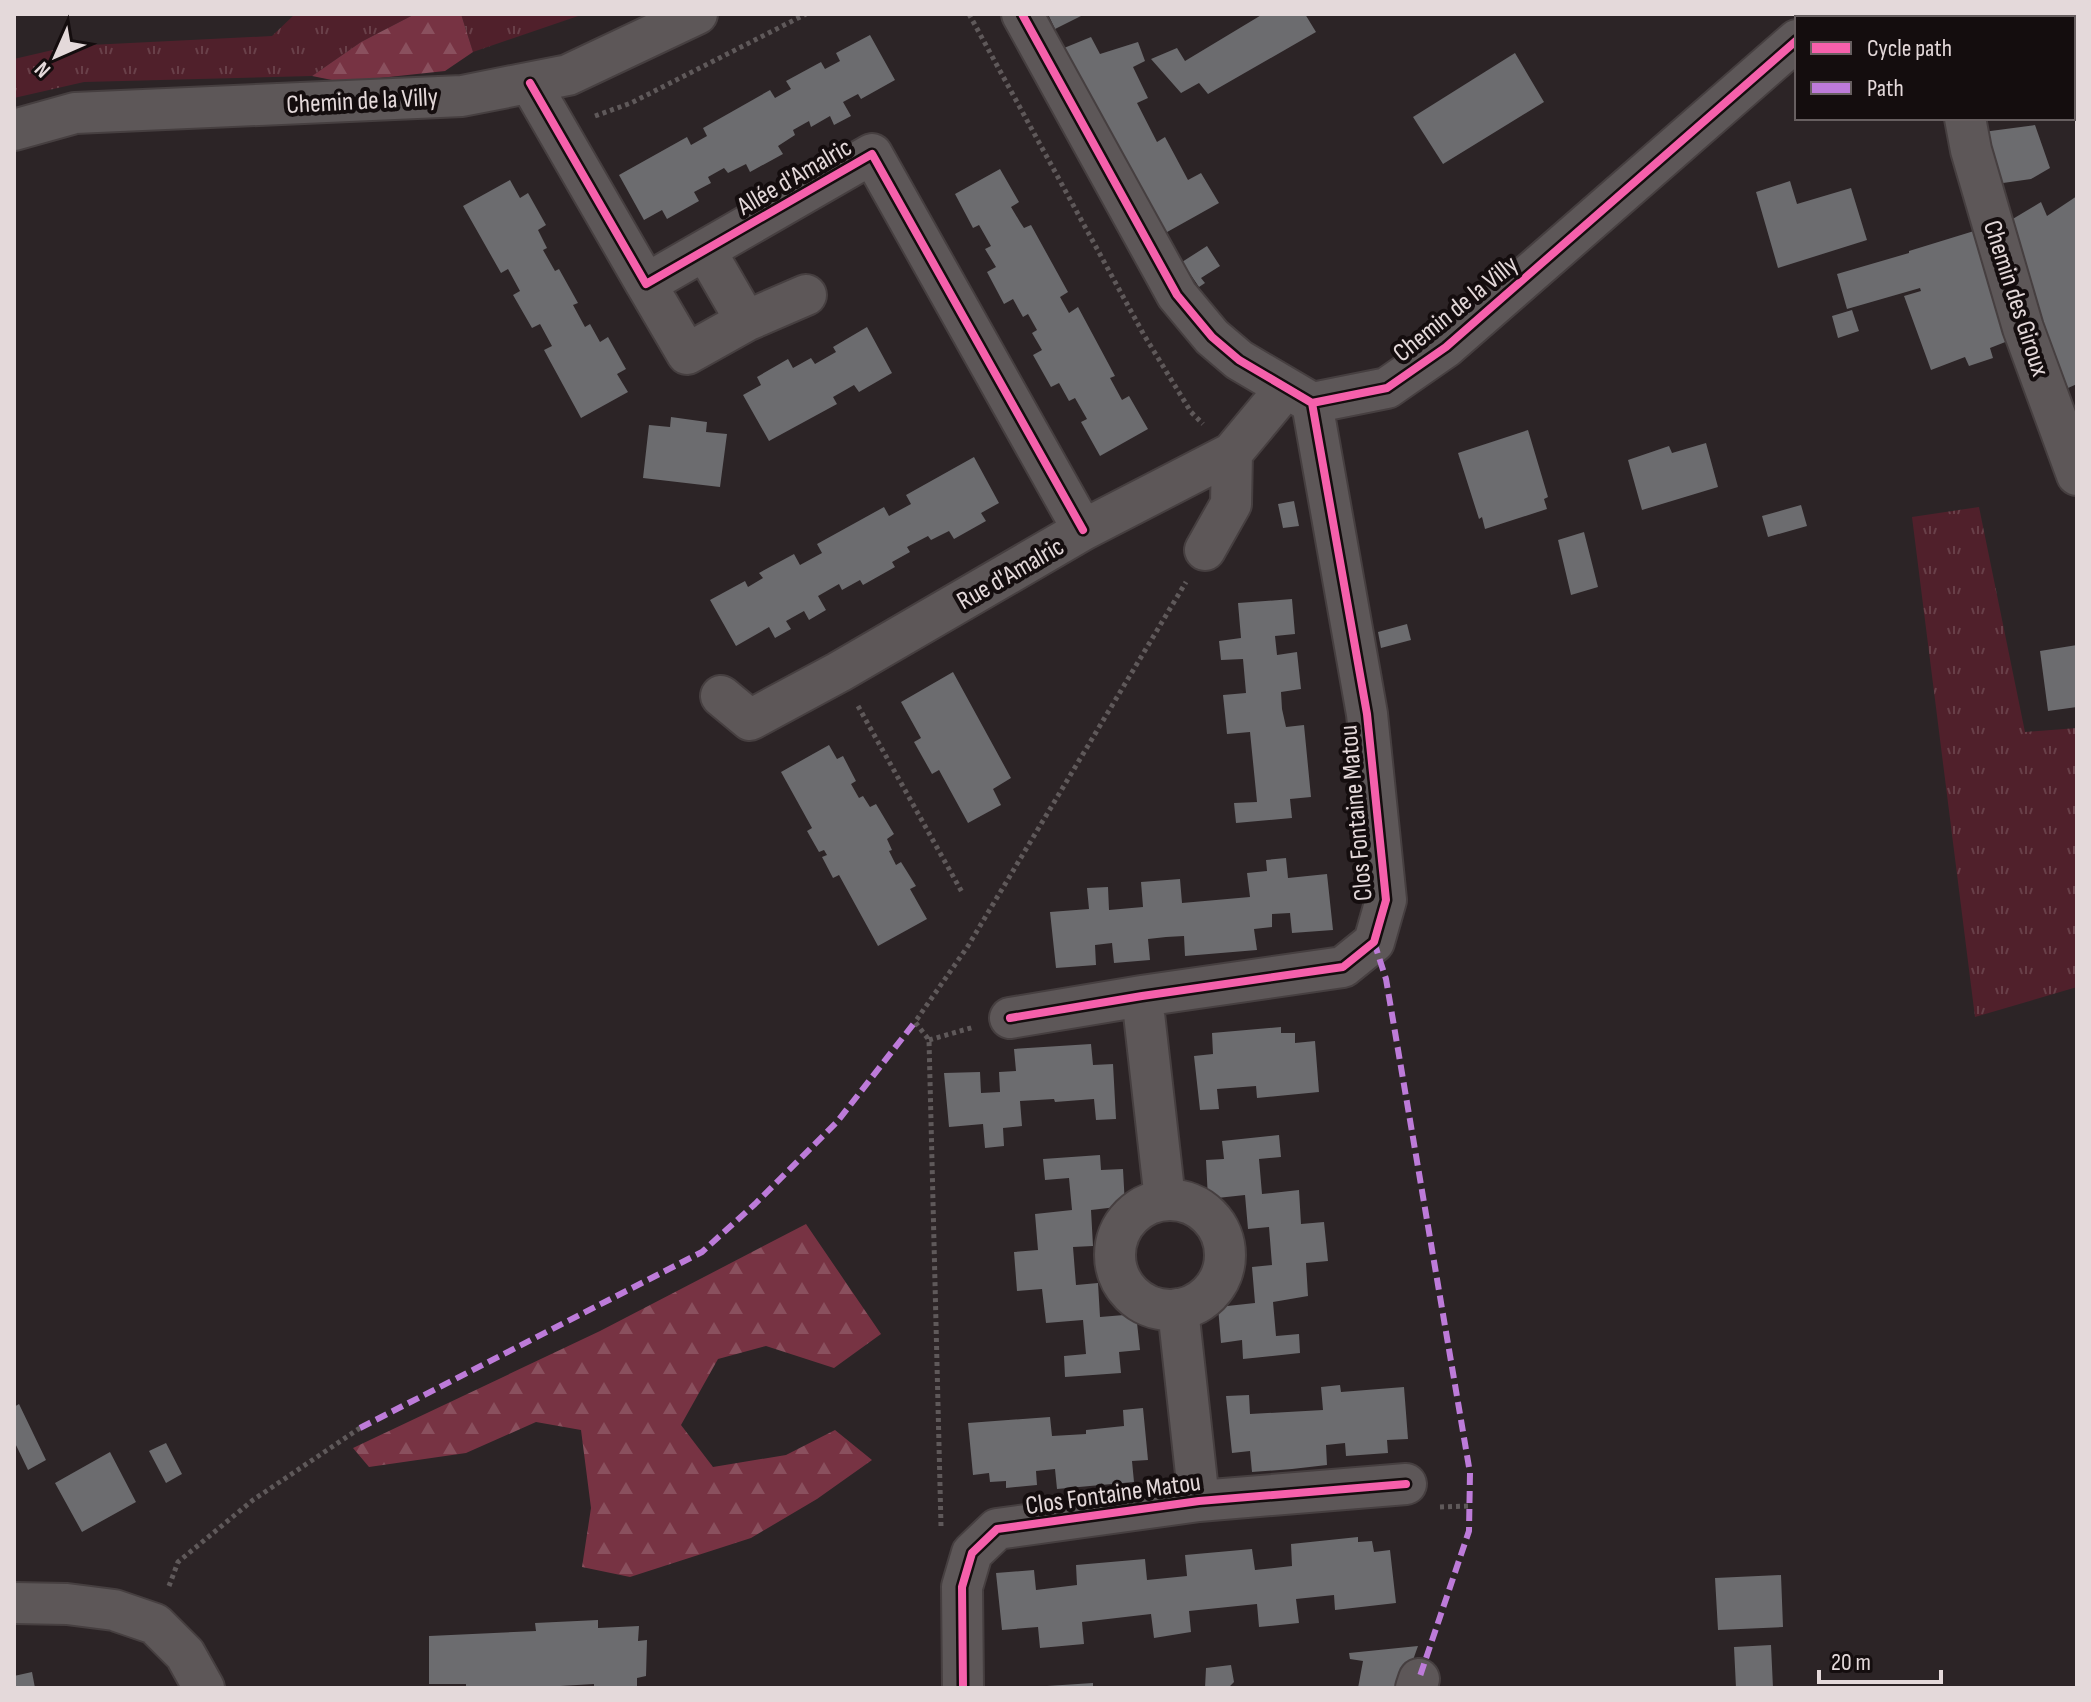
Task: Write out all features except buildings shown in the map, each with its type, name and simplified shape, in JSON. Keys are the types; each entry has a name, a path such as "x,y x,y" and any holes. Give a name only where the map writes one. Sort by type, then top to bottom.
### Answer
{"street":[{"name":"Chemin de la Villy","path":"14,130 75,113 462,96 568,75 697,14"},
{"path":"1022,14 1177,295 1212,337 1230,353 1299,396"},
{"name":"Chemin de la Villy","path":"1299,396 1387,388 1446,347 1795,42"},
{"path":"530,83 687,354 746,321 806,295"},
{"name":"Chemin des Giroux","path":"1965,120 1971,150 2023,328 2077,475"},
{"name":"Allée d'Amalric","path":"646,284 872,154 1083,530"},
{"path":"705,250 746,321"},
{"name":"Rue d'Amalric","path":"721,696 750,720 839,672 1083,530 1232,453 1299,396"},
{"name":"Clos Fontaine Matou","path":"1010,1018 1343,967 1374,942 1386,900 1367,714 1299,396"},
{"path":"1205,550 1231,504 1232,453"},
{"path":"1142,996 1165,1200"},
{"path":"1165,1200 1184,1201 1201,1209 1215,1222 1224,1239 1226,1258 1221,1277 1196,1304 1178,1309 1160,1309 1143,1303 1130,1292 1120,1277 1116,1261 1116,1243 1133,1213 1148,1204 1165,1200"},
{"name":"Clos Fontaine Matou","path":"1178,1309 1199,1501"},
{"name":"Clos Fontaine Matou","path":"963,1688 962,1587 972,1553 997,1529 1199,1501 1406,1484"},
{"path":"14,1603 67,1604 114,1610 155,1624 185,1654 204,1688"}],"path":[{"path":"969,14 1144,335 1191,412 1232,453"},
{"path":"839,672 963,894"},
{"path":"155,1624 178,1562 253,1500 360,1428"}],"green space":[{"path":"295,14 415,14 361,42 312,76 84,82 14,98 14,59 70,46 272,36"},
{"path":"415,14 461,14 473,52 445,71 342,82 312,76 361,42"},
{"path":"461,14 584,14 473,52"},
{"path":"1979,507 2025,732 2077,728 2077,987 1975,1017 1912,517"},
{"path":"806,1224 881,1334 834,1368 766,1346 718,1359 681,1425 713,1467 786,1455 835,1430 872,1460 817,1499 751,1538 630,1577 582,1567 591,1508 581,1430 536,1422 466,1453 369,1467 353,1448 600,1331"}],"marked path":[{"path":"1374,942 1386,979 1470,1473 1469,1531 1419,1679"},
{"path":"360,1428 702,1252 837,1122 915,1022"}],"cycle path":[{"path":"1022,14 1177,295 1212,337 1239,360 1312,403 1387,388 1446,347 1795,42"},
{"path":"530,83 646,284 872,154 1083,530"},
{"path":"1010,1018 1343,967 1374,942 1386,900 1367,714 1312,403"},
{"path":"963,1688 962,1587 972,1553 997,1529 1199,1501 1406,1484"}]}
